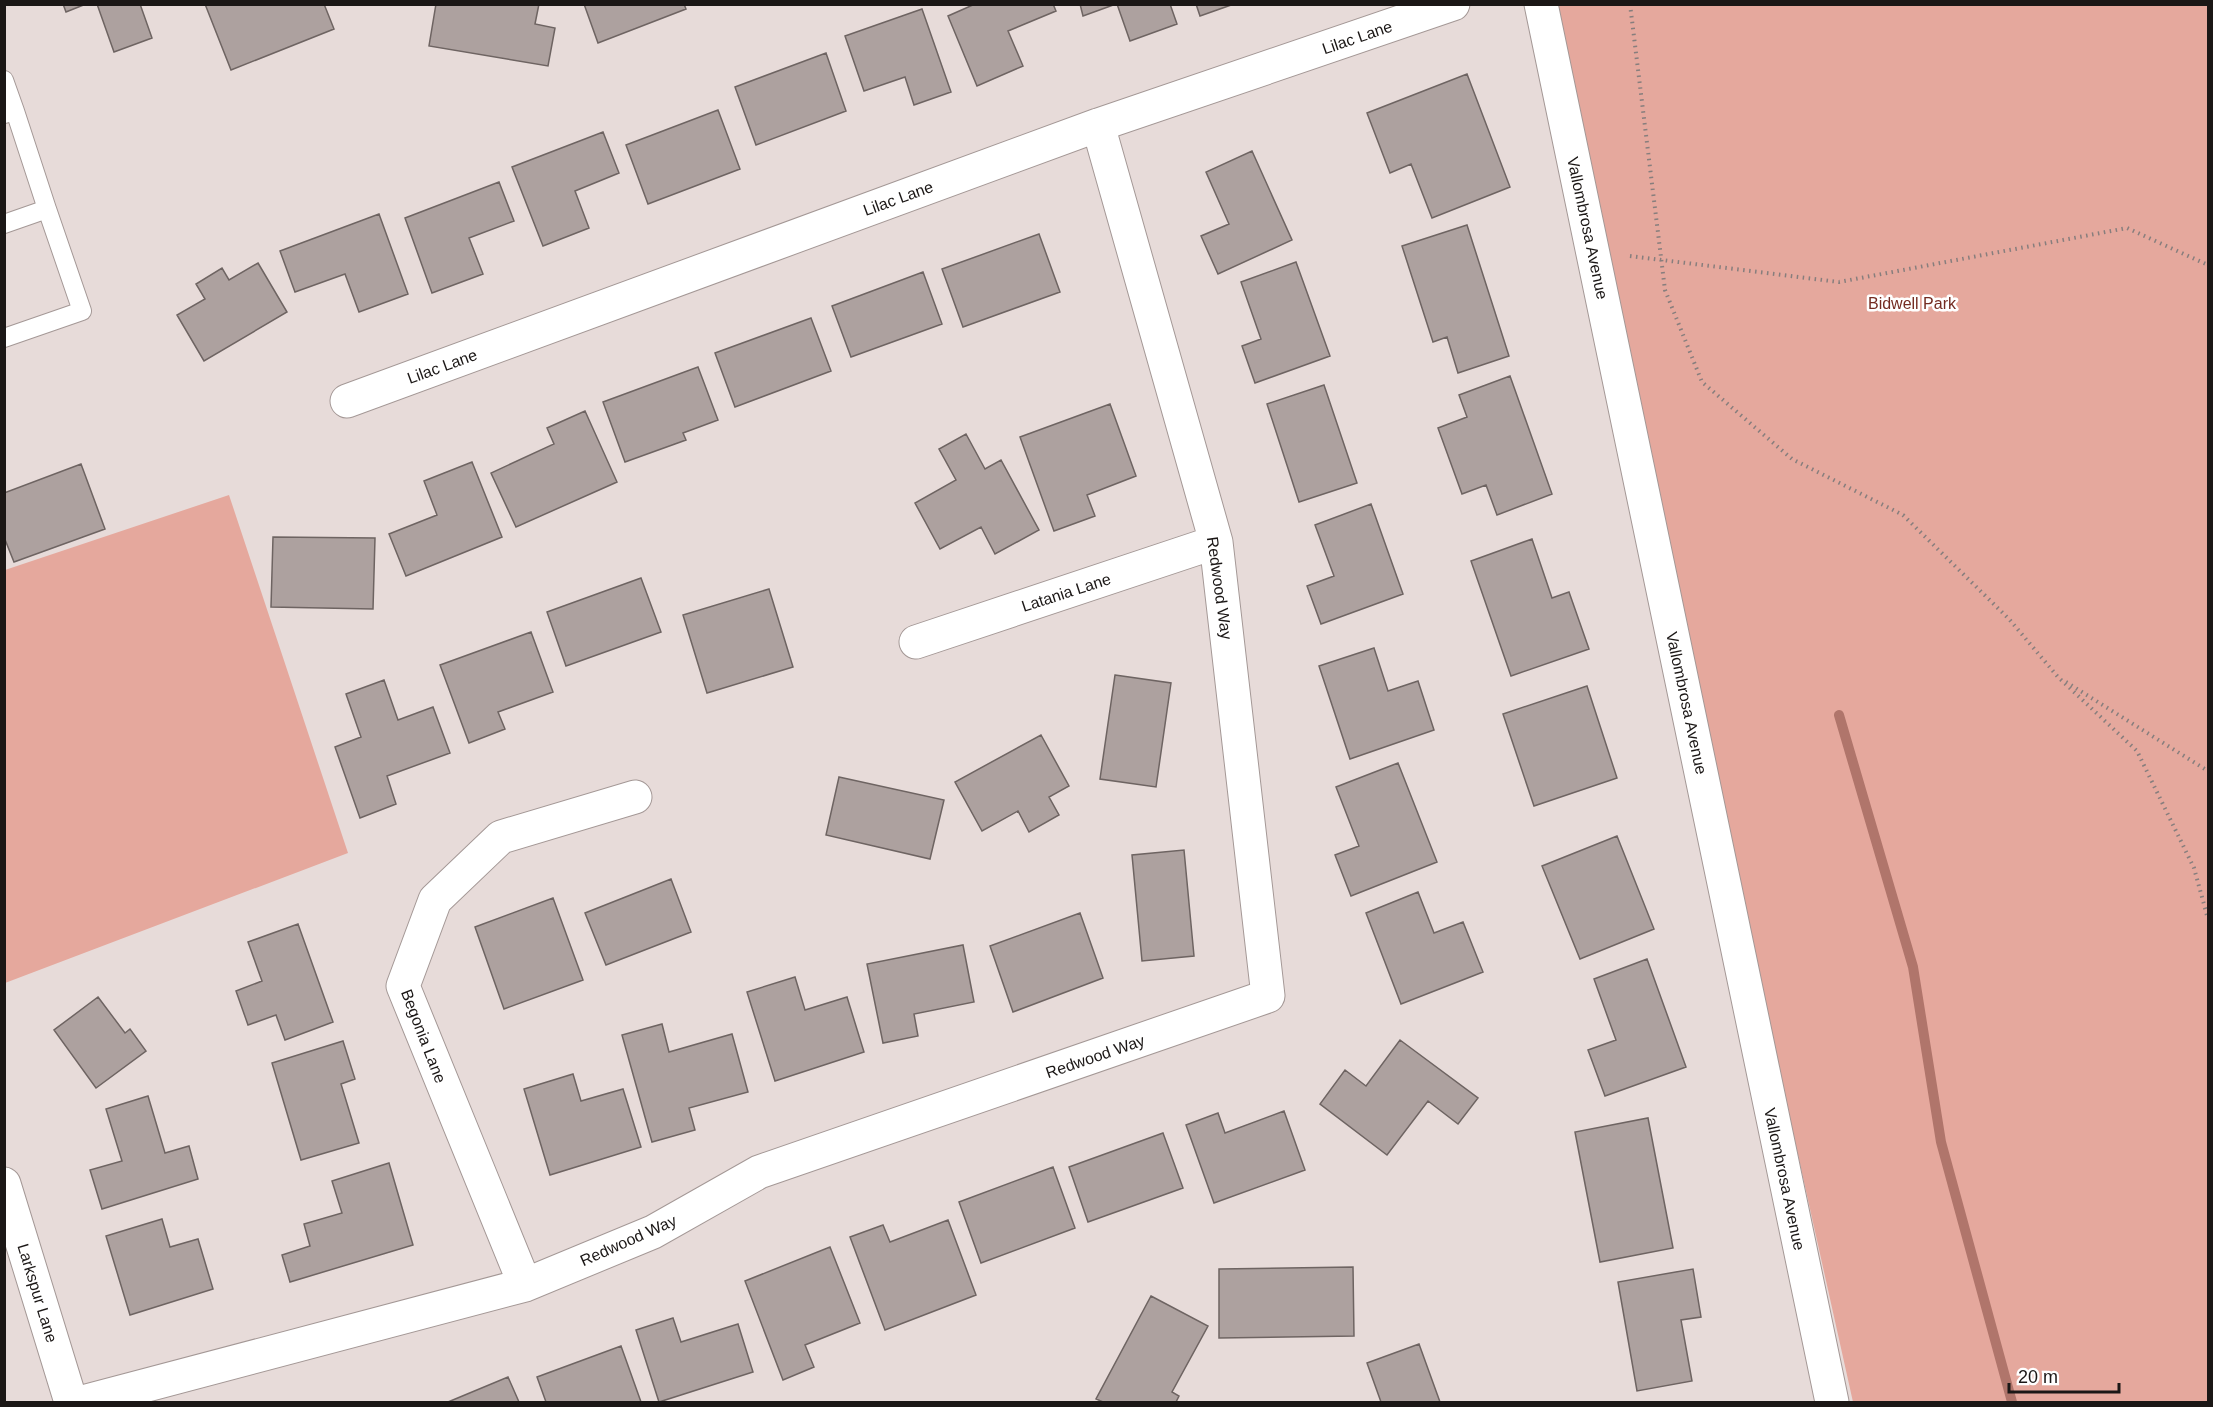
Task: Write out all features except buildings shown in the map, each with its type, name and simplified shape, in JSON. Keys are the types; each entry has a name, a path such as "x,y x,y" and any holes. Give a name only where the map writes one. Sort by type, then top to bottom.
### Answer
{"street":[{"name":"Lilac Lane","path":"347,401 1098,125 1453,4"},
{"name":"Vallombrosa Avenue","path":"1542,4 1832,1402"},
{"name":"Redwood Way","path":"83,1402 525,1285 653,1232 759,1172 1268,996 1216,542 1098,125"},
{"name":"Latania Lane","path":"916,642 1216,542"},
{"name":"Begonia Lane","path":"525,1285 403,986 435,900 501,837 635,797"},
{"name":"Larkspur Lane","path":"4,1184 71,1402"}],"lane":[{"path":"4,80 10,112 82,311 4,338"},
{"path":"4,224 47,209"}],"path":[{"path":"1630,4 1665,290 1702,382 1792,459 1903,515 2009,619 2058,677 2137,752 2194,868 2208,919"},
{"path":"1593,253 1661,258 1839,282 2127,228 2208,265"},
{"path":"2058,677 2208,771"}],"green space":[{"name":"Bidwell Park","path":"1542,5 2208,5 2208,1402 1853,1402"},
{"path":"229,495 348,853 5,983 5,570"}],"waterway":[{"path":"1839,715 1913,967 1941,1142 2012,1402"}]}
